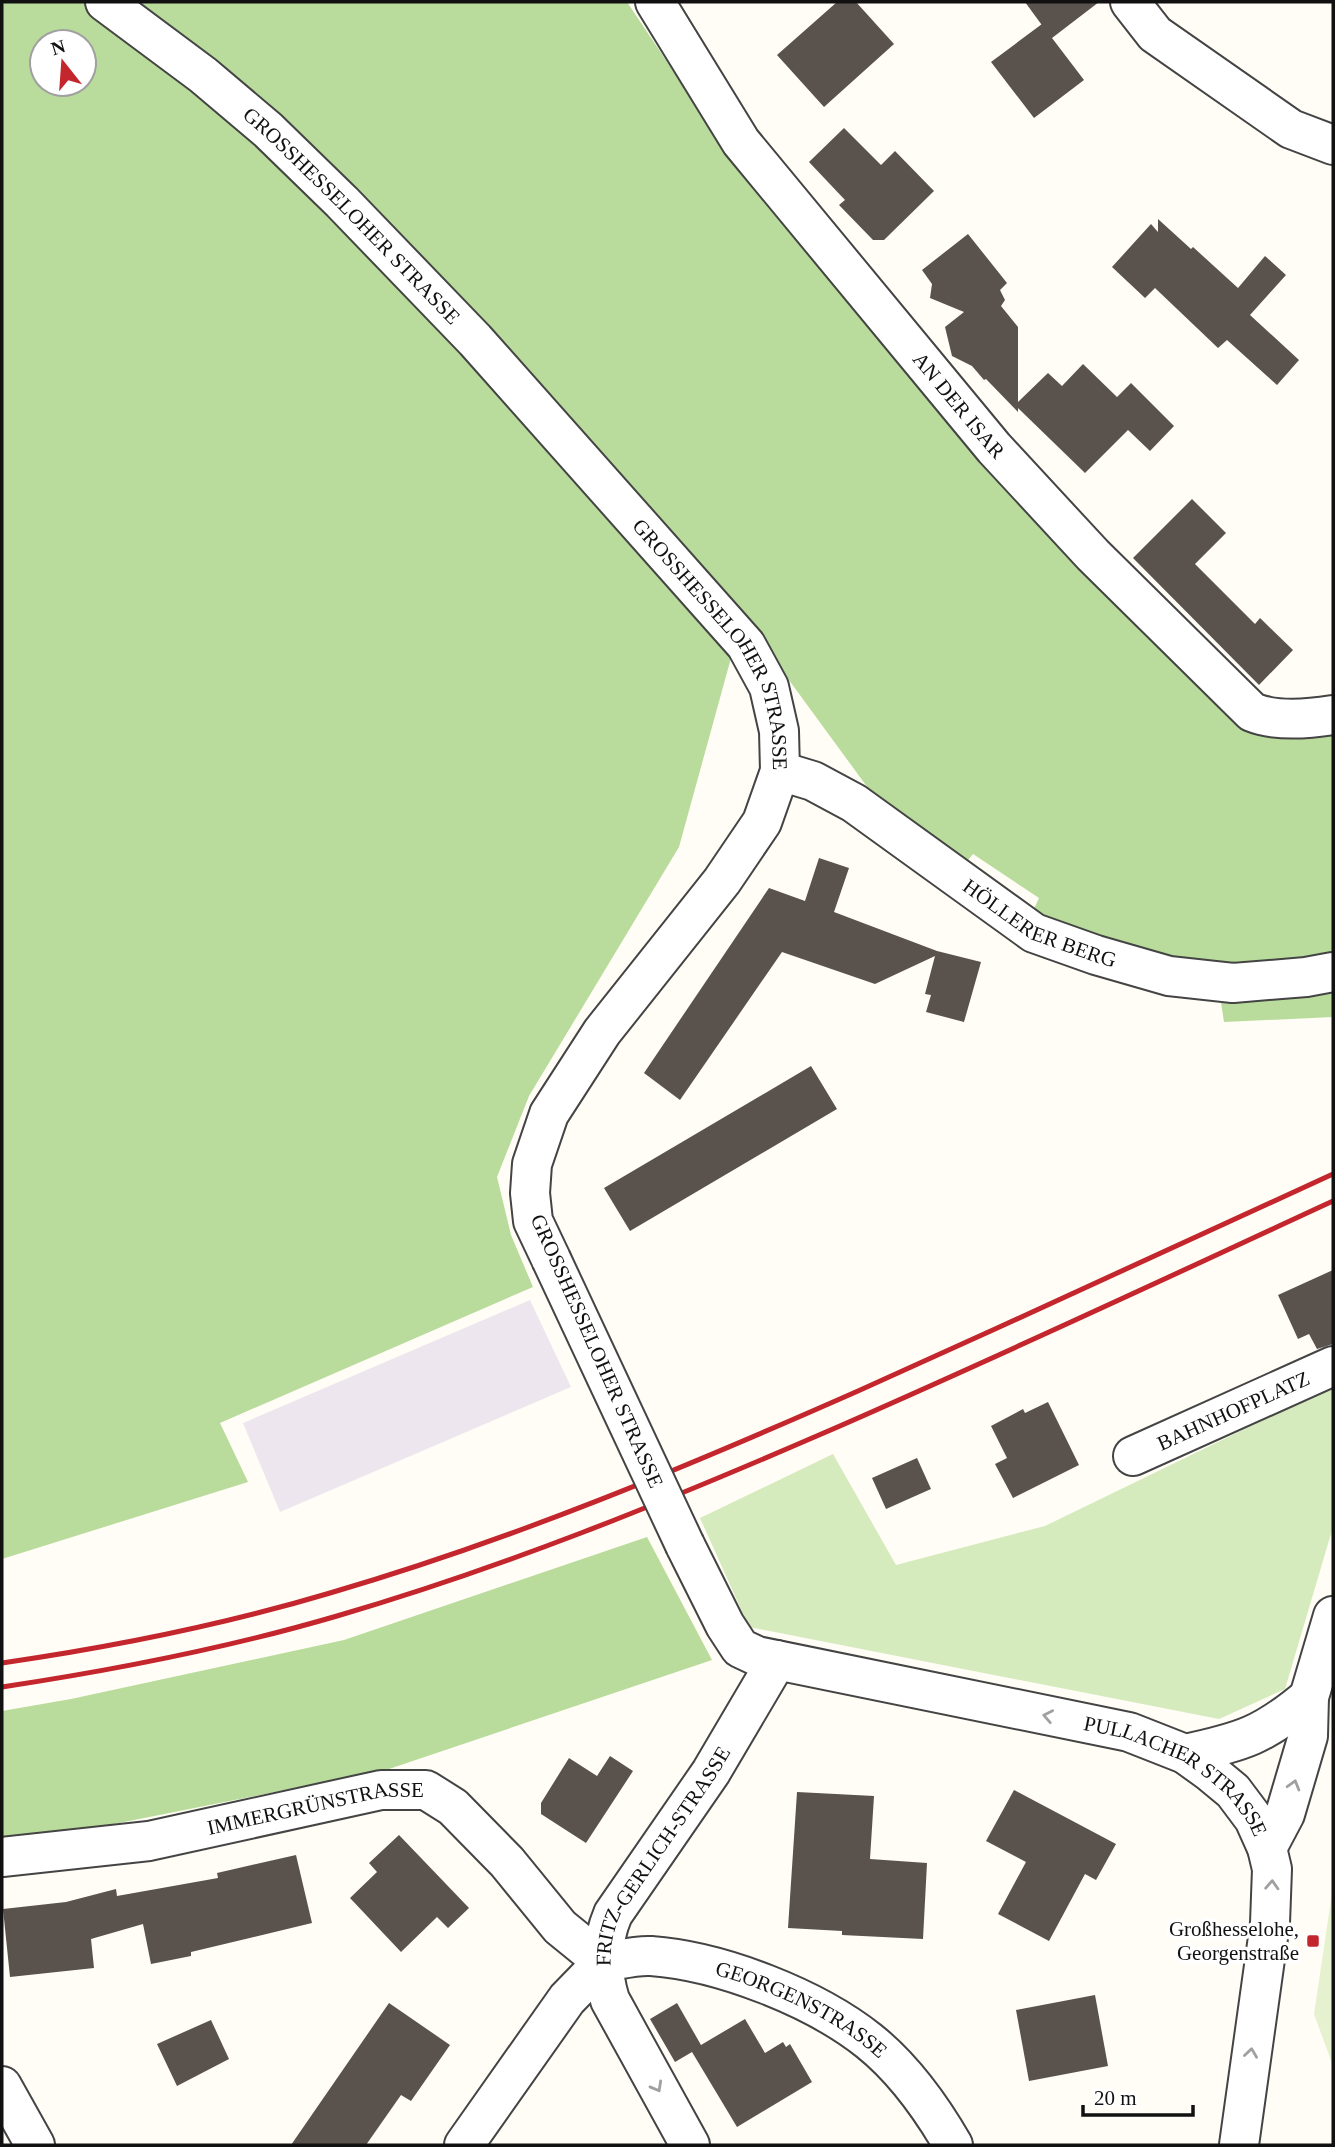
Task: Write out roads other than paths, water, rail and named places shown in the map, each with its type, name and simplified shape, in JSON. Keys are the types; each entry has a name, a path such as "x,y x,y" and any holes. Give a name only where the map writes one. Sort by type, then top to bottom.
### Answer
{"street":[{"name":"GROSSHESSELOHER STRASSE","path":"105,2 212,83 268,130 342,202 475,340 747,645 769,687 779,731 780,771 762,822 722,881 602,1032 549,1114 532,1164 530,1193 533,1222 725,1625 740,1647 757,1656 777,1660"},
{"name":"AN DER ISAR","path":"655,2 741,142 994,448 1093,555 1252,712 1264,717 1302,718 1333,715"},
{"path":"1130,2 1155,34 1291,129 1333,145"},
{"name":"HÖLLERER BERG","path":"780,771 813,781 854,803 1034,933 1169,976 1233,983 1333,972"},
{"name":"BAHNHOFPLATZ","path":"1133,1456 1333,1366"},
{"path":"1268,1848 1285,1814 1308,1736 1309,1696 1333,1616"},
{"name":"PULLACHER STRASSE","path":"777,1660 1129,1732 1185,1754 1233,1791 1254,1819 1268,1848 1272,1869 1270,1923 1239,2145"},
{"name":"FRITZ-GERLICH-STRASSE","path":"464,2145 567,1999 603,1962 605,1934 614,1914 711,1772 777,1660"},
{"path":"1185,1754 1258,1734 1283,1719 1309,1696"},
{"name":"IMMERGRÜNSTRASSE","path":"2,1857 149,1841 381,1790 426,1790 453,1807 507,1862 559,1927 603,1962"},
{"name":"GEORGENSTRASSE","path":"603,1962 648,1955 697,1962 763,1983 838,2020 870,2042 905,2076 936,2115 953,2145"},
{"path":"603,1962 610,2000 690,2145"},
{"path":"2,2086 35,2145"}],"railway":[{"path":"2,1663 85,1650 249,1615 398,1572 532,1526 729,1447 858,1391 1333,1174"},
{"path":"2,1687 129,1666 255,1638 399,1597 521,1556 819,1435 1013,1349 1333,1201"}],"place":[{"name":"Großhesselohe, Georgenstraße","path":"1313,1941"}]}
